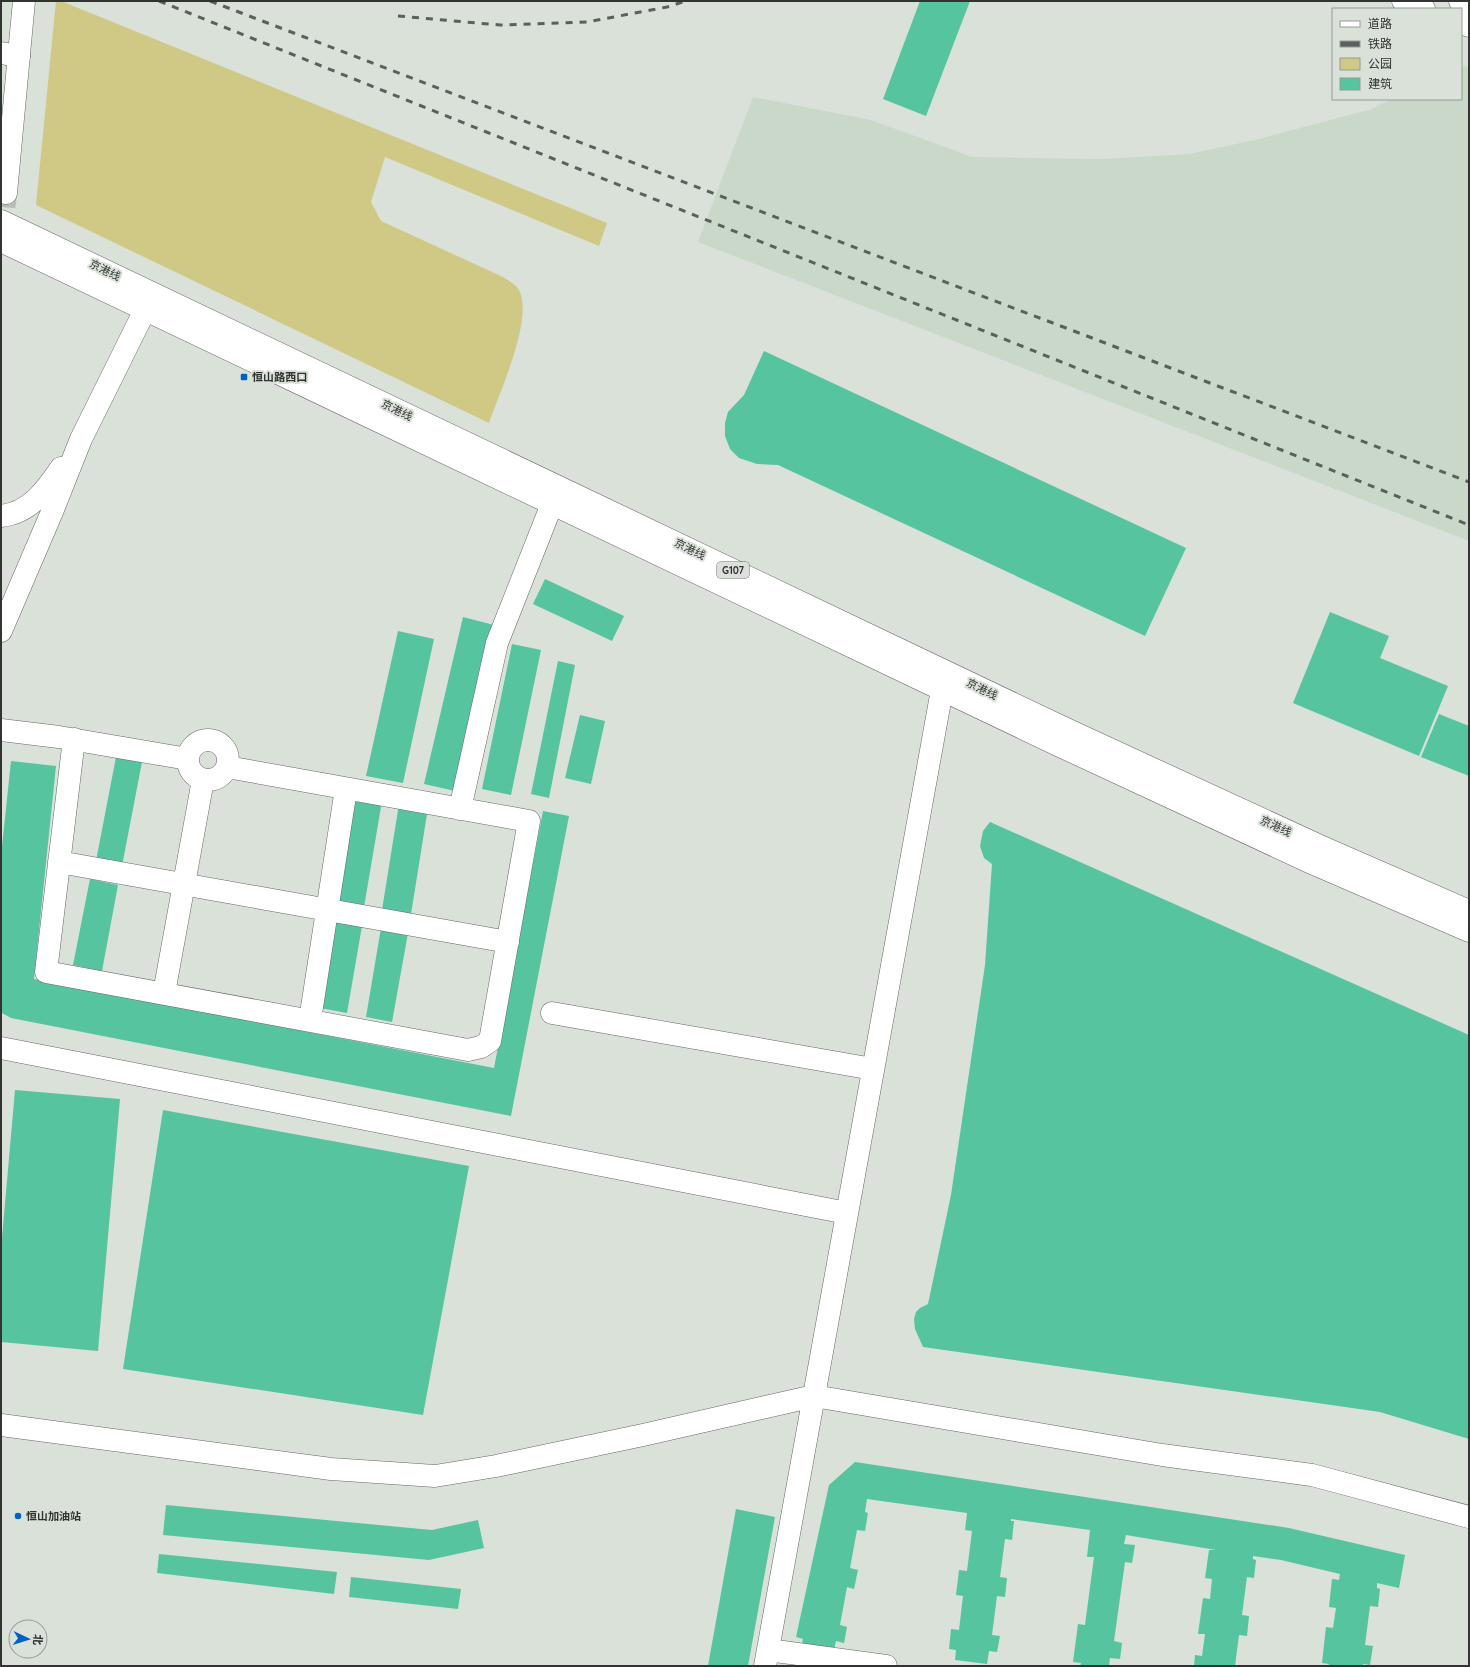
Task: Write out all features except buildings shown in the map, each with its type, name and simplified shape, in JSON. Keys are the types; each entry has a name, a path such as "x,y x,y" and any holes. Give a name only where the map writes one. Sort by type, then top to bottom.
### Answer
{"main road":[{"path":"6,193 10,55 24,1"},
{"path":"1403,1 1421,8"},
{"path":"1460,1 1469,4"},
{"name":"京港线","path":"1,221 1066,728 1322,847 1469,911"},
{"name":"京港线","path":"1,241 942,690 1314,864 1469,931"},
{"path":"1,631 49,520 81,439 145,310"},
{"path":"1,516 11,514 28,507 46,490 81,439"},
{"path":"460,809 497,643 552,504"},
{"path":"886,1666 767,1658 942,690"},
{"path":"1,730 74,739 188,760"},
{"path":"74,739 46,972 468,1050 481,1046 490,1041 529,821 227,767"},
{"path":"208,740 221,744 226,750 228,757 227,767 220,777 214,780 203,780 194,775 190,769 188,760 191,749 195,744 208,740"},
{"path":"164,993 203,780"},
{"path":"310,1020 346,789"},
{"path":"59,862 508,942"},
{"path":"552,1013 873,1069"},
{"path":"1,1048 847,1213"},
{"path":"1,1425 331,1469 435,1476 496,1466 643,1435 814,1396 1162,1455 1312,1475 1469,1517"}],"shaded area":[{"path":"1462,64 1469,68 1469,541 698,242 753,97 871,120 972,157 1101,159 1190,154 1259,139 1372,109 1389,100 1462,100"}],"green space":[{"path":"56,1 61,1 607,223 599,246 385,157 371,202 381,221 503,277 514,284 519,290 522,303 522,319 519,337 489,423 36,205"}],"tunnel":[{"path":"1,240 6,193"}],"railway":[{"path":"159,1 1469,525"},
{"path":"210,1 1469,482"},
{"path":"398,16 500,25 587,22 667,7 686,1"}],"place":[{"name":"恒山路西口","path":"244,377"},
{"name":"恒山加油站","path":"18,1516"}]}
